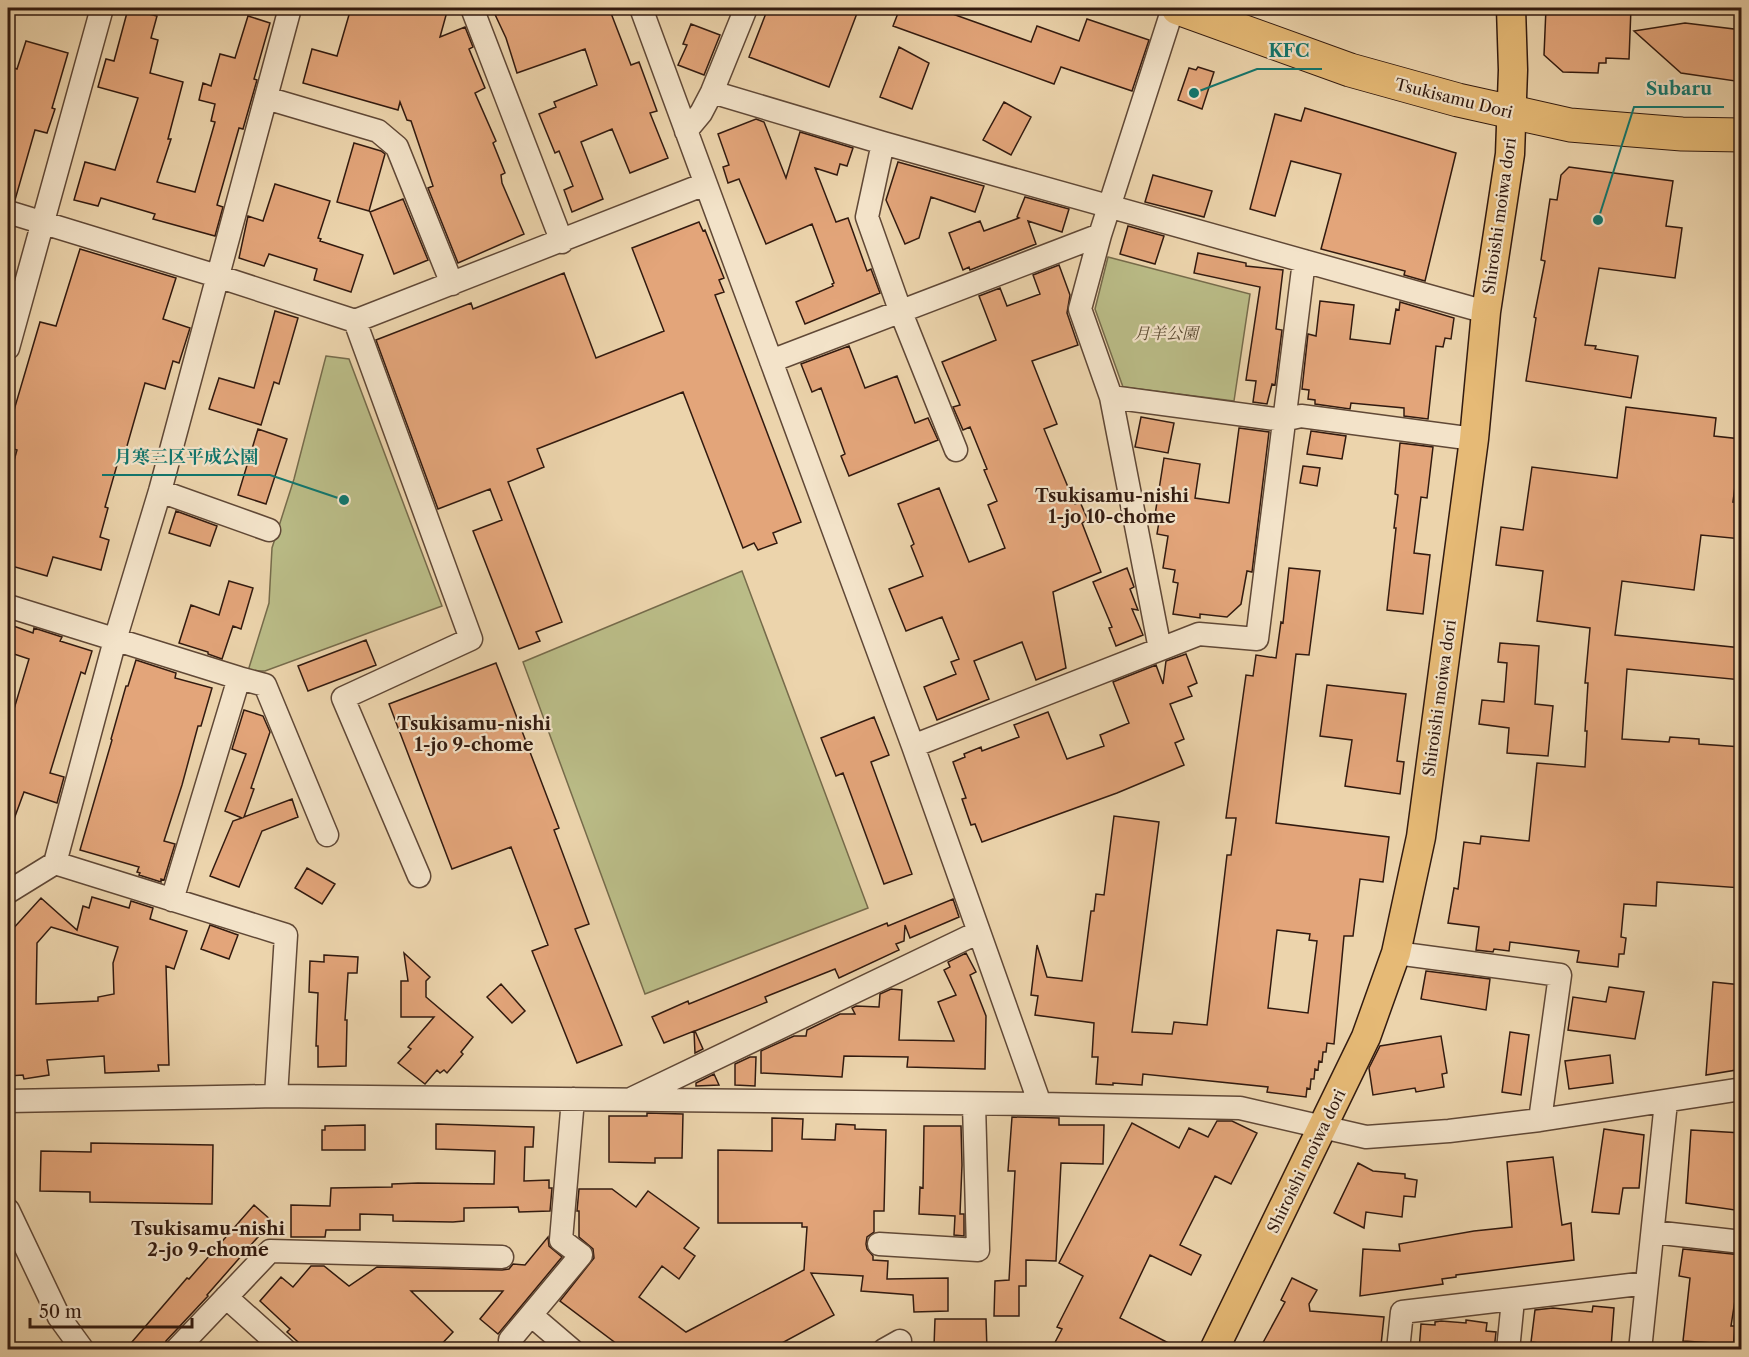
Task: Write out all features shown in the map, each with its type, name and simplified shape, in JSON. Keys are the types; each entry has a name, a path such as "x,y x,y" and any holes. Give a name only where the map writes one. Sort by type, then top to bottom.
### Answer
{"highway":[{"name":"Tsukisamu Dori","path":"1175,8 1376,78 1449,98 1570,125 1682,134 1742,135"}],"main road":[{"name":"Shiroishi moiwa dori","path":"1215,1350 1366,1036 1396,953 1421,837 1474,439 1486,312 1510,154 1511,8"}],"street":[{"path":"8,348 102,8"},
{"path":"8,892 55,863 115,640 160,491 290,8"},
{"path":"472,8 562,242"},
{"path":"641,8 914,746 1040,1104"},
{"path":"686,131 701,113 712,92 746,8"},
{"path":"1160,649 1111,397 1080,309 1100,235 1175,8"},
{"path":"712,92 883,143 1486,312"},
{"path":"266,98 378,131 397,147 452,284"},
{"path":"883,143 867,218 900,310 956,450"},
{"path":"8,212 355,321 562,242 705,184"},
{"path":"771,361 1100,235"},
{"path":"914,746 1199,634 1257,639 1304,261"},
{"path":"355,321 471,639 343,698 419,876"},
{"path":"1111,397 1283,420 1301,416 1474,439"},
{"path":"160,491 269,530"},
{"path":"8,606 265,685 327,835"},
{"path":"172,900 239,678"},
{"path":"55,863 286,934 276,1096"},
{"path":"629,1100 979,932"},
{"path":"1396,953 1560,975 1540,1120"},
{"path":"8,1101 276,1096 1240,1108 1366,1137 1449,1131 1540,1120 1742,1089"},
{"path":"510,1340 581,1255 561,1240 573,1099"},
{"path":"1640,1350 1666,1102"},
{"path":"879,1244 978,1250 974,1104"},
{"path":"8,1210 16,1252 83,1350"},
{"path":"1653,1233 1742,1242"},
{"path":"176,1350 270,1251 502,1257"},
{"path":"1398,1350 1402,1312 1647,1283"},
{"path":"226,1297 285,1350"},
{"path":"1508,1350 1513,1300"},
{"path":"531,1315 572,1350"}],"green space":[{"name":"月羊公園","path":"1108,257 1250,294 1234,401 1123,387 1095,309"},
{"path":"326,356 349,359 442,606 265,671 248,671 269,603 272,548 294,479"},
{"path":"742,571 868,908 645,994 523,662"}],"building":[{"path":"351,8 448,8 440,37 465,27 473,47 469,49 485,88 475,93 496,141 493,143 505,173 501,175 502,183 524,234 458,263 428,188 433,186 411,121 407,120 400,102 398,110 303,83 312,49 337,56"},
{"path":"492,8 609,8 631,65 639,62 657,111 650,113 668,158 630,173 612,129 581,142 603,199 572,212 564,190 573,186 559,151 555,153 539,114 556,107 554,102 597,85 585,49 517,73 506,38"},
{"path":"768,8 859,8 829,87 749,57"},
{"path":"900,8 936,8 1031,42 1037,26 1079,41 1087,19 1149,40 1132,91 1061,67 1054,84 893,26"},
{"path":"1546,8 1631,8 1629,59 1606,58 1606,63 1599,63 1598,73 1563,72 1544,55"},
{"path":"128,9 157,16 151,38 158,40 150,73 183,82 168,139 171,139 157,182 195,192 215,122 211,121 215,104 199,100 203,83 211,86 220,54 235,58 248,16 270,23 243,129 239,128 217,205 223,207 215,236 153,219 155,214 101,198 98,206 74,200 85,162 115,170 138,98 98,87 106,59 114,61"},
{"path":"1685,23 1742,30 1742,82 1681,73 1634,31"},
{"path":"691,24 720,35 704,75 678,65 687,45 683,44"},
{"path":"26,41 68,53 47,133 35,130 15,200 8,199 8,66 17,69"},
{"path":"899,47 929,63 912,109 880,97"},
{"path":"1198,67 1214,72 1202,109 1178,100 1189,68 1196,70"},
{"path":"1004,102 1031,117 1011,155 983,140"},
{"path":"1305,108 1456,153 1425,281 1404,275 1405,271 1321,249 1341,174 1291,161 1275,216 1250,209 1275,114 1301,121"},
{"path":"756,119 764,122 786,178 800,132 853,148 847,166 840,164 837,175 815,168 836,222 848,218 867,271 871,269 880,293 805,324 796,302 833,286 834,283 812,224 766,244 739,179 728,183 723,167 729,165 718,134"},
{"path":"354,143 385,154 369,211 337,202"},
{"path":"898,162 984,186 975,212 931,197 919,238 905,244 886,200"},
{"path":"1569,167 1673,181 1666,226 1682,228 1675,278 1599,268 1585,345 1596,346 1595,349 1638,356 1631,398 1526,381 1536,318 1534,317 1545,261 1541,260 1550,199 1557,200 1561,175"},
{"path":"1153,175 1212,191 1204,217 1145,202"},
{"path":"275,184 330,201 318,238 321,239 320,241 363,255 351,292 314,280 317,269 269,254 264,266 239,258 248,216 263,221"},
{"path":"1025,197 1069,209 1062,232 1028,221 1036,244 970,270 969,267 963,270 949,233 980,221 984,231 1019,218 1017,217"},
{"path":"403,199 428,260 394,274 370,212"},
{"path":"699,222 703,231 705,230 724,278 719,280 724,292 715,295 801,522 773,533 777,543 758,550 754,543 743,548 683,392 537,449 544,467 508,482 562,622 536,632 540,641 519,649 473,531 502,520 490,489 438,509 376,340 471,303 473,309 564,273 596,358 664,331 632,248"},
{"path":"1128,226 1164,236 1155,264 1120,254"},
{"path":"80,249 176,278 163,319 190,328 179,363 173,361 165,389 145,383 123,460 119,458 105,507 108,508 100,537 109,540 101,570 53,557 47,576 8,565 8,482 17,450 8,447 8,415 12,417 40,322 56,326"},
{"path":"1198,253 1246,263 1246,266 1283,270 1276,329 1282,330 1275,385 1272,384 1267,404 1253,402 1256,381 1246,380 1260,287 1194,273"},
{"path":"1059,265 1070,295 1067,313 1078,345 1032,361 1057,424 1044,429 1075,504 1080,502 1088,520 1082,523 1101,572 1053,592 1066,668 1036,680 1022,642 974,661 989,699 937,720 924,687 956,674 951,662 959,659 942,617 906,631 889,589 923,576 911,546 914,544 898,504 939,488 969,562 1005,548 988,505 997,501 984,470 987,469 970,427 963,430 953,407 960,405 942,362 996,340 979,296 1000,288 1007,306 1040,294 1033,275"},
{"path":"1320,301 1354,305 1350,339 1390,344 1396,309 1399,310 1400,302 1454,318 1451,339 1445,338 1443,347 1436,346 1428,419 1404,416 1404,408 1351,403 1350,409 1315,404 1315,400 1308,399 1309,390 1302,389 1308,334 1316,336"},
{"path":"275,311 298,318 279,384 274,382 261,425 209,409 219,378 254,388"},
{"path":"849,346 865,388 897,376 915,423 928,418 938,440 849,476 841,456 845,454 821,388 812,392 801,364"},
{"path":"1626,407 1716,418 1714,436 1741,439 1733,502 1742,503 1742,539 1701,535 1694,590 1622,581 1615,635 1742,648 1742,680 1627,669 1622,739 1669,742 1670,737 1699,739 1699,744 1742,747 1742,888 1657,882 1656,906 1624,904 1621,937 1626,938 1624,954 1619,954 1618,967 1577,962 1579,951 1510,942 1509,951 1476,950 1479,927 1448,923 1454,888 1458,889 1464,842 1480,844 1481,836 1529,841 1537,763 1585,767 1588,683 1585,683 1590,628 1537,621 1543,571 1496,565 1501,527 1523,530 1532,467 1617,478"},
{"path":"1141,417 1174,423 1168,453 1135,447"},
{"path":"1239,428 1269,432 1252,572 1247,571 1241,604 1227,617 1200,614 1200,618 1173,614 1178,583 1173,582 1175,570 1163,568 1168,536 1157,534 1160,516 1155,515 1164,458 1200,464 1195,498 1229,503"},
{"path":"258,429 287,439 266,504 238,495"},
{"path":"1311,431 1346,436 1342,459 1307,454"},
{"path":"1400,443 1433,447 1427,498 1421,497 1414,553 1430,555 1423,614 1387,610 1396,528 1394,528 1398,495 1395,494"},
{"path":"1303,466 1320,468 1317,486 1300,483"},
{"path":"176,511 217,526 210,546 169,533"},
{"path":"1127,568 1134,587 1130,589 1138,610 1132,609 1143,635 1116,646 1109,628 1112,627 1093,582"},
{"path":"1289,568 1320,571 1309,655 1296,654 1276,823 1389,837 1383,882 1360,879 1353,936 1344,936 1334,1044 1327,1043 1322,1062 1319,1061 1314,1079 1311,1079 1310,1089 1307,1088 1306,1097 1267,1092 1268,1087 1143,1074 1142,1085 1096,1084 1098,1057 1092,1057 1094,1023 1035,1015 1038,996 1031,995 1037,945 1047,977 1082,981 1091,911 1094,911 1096,894 1104,895 1114,816 1159,822 1132,1032 1172,1034 1174,1022 1207,1025 1227,855 1231,855 1236,818 1226,818 1246,675 1253,676 1256,655 1276,658 1281,622 1283,623","holes":["1277,930 1310,934 1309,940 1317,941 1308,1013 1268,1008"]},
{"path":"229,581 253,588 241,629 233,626 222,659 179,643 191,605 219,615"},
{"path":"8,624 33,633 34,628 62,637 60,641 92,651 85,674 81,672 50,773 64,777 57,803 24,792 10,830 8,830 8,729 29,659 8,652"},
{"path":"366,640 376,665 308,691 298,666"},
{"path":"1500,643 1539,646 1535,704 1553,706 1548,756 1507,753 1509,728 1479,724 1482,700 1504,702 1507,663 1498,662"},
{"path":"1186,654 1197,683 1188,687 1192,696 1170,704 1184,739 1175,743 1184,765 1117,793 982,842 975,824 971,825 962,799 966,798 953,762 965,757 964,754 981,747 982,751 1019,737 1014,725 1048,712 1067,759 1104,746 1100,735 1129,723 1113,682 1156,665 1163,684 1166,661"},
{"path":"136,660 176,673 175,678 212,688 201,726 198,726 164,841 175,844 164,880 161,879 161,882 139,875 140,873 137,872 139,867 80,850 126,686 128,686"},
{"path":"496,663 559,828 554,830 589,924 575,929 622,1045 577,1063 532,951 548,945 511,847 452,869 389,704"},
{"path":"1327,685 1406,694 1397,761 1404,762 1400,794 1345,786 1352,740 1320,736"},
{"path":"244,710 263,716 270,732 244,817 292,799 298,817 262,831 239,887 210,876 233,821 242,818 225,811 246,754 232,749"},
{"path":"874,717 889,755 871,762 912,874 884,884 843,773 836,776 821,738"},
{"path":"307,868 335,884 322,904 295,888"},
{"path":"92,897 129,908 131,901 153,908 150,919 187,931 174,969 166,966 169,1065 158,1065 159,1071 105,1073 104,1056 47,1060 49,1075 24,1079 23,1075 8,1076 10,932 41,898 77,930 83,906 89,908","holes":["51,927 118,947 113,963 114,994 98,997 98,1001 36,1004 37,943"]},
{"path":"953,899 959,917 910,938 905,925 904,941 896,944 899,950 839,978 835,969 765,997 767,1002 695,1031 703,1049 695,1053 694,1031 664,1043 652,1017 688,1001 689,1004 887,923 888,926"},
{"path":"210,925 238,935 229,959 201,949"},
{"path":"404,953 430,977 426,981 426,997 473,1037 461,1052 463,1054 447,1073 444,1070 440,1073 437,1070 425,1084 398,1063 411,1049 408,1047 434,1017 401,1017 401,981 408,981"},
{"path":"966,953 976,972 970,975 986,1016 985,1069 907,1067 908,1057 844,1056 842,1077 761,1073 761,1051 794,1036 806,1036 807,1030 840,1014 855,1014 852,1008 856,1006 879,1007 880,994 891,989 902,990 899,1040 954,1041 938,1002 956,995 944,970 950,967 948,962"},
{"path":"324,955 358,957 357,973 348,973 345,1020 347,1020 346,1066 318,1067 318,1046 316,1046 318,993 309,992 310,961 324,962"},
{"path":"1426,971 1490,979 1486,1010 1421,999"},
{"path":"1713,982 1742,985 1742,1069 1706,1075"},
{"path":"501,984 525,1011 512,1023 487,997"},
{"path":"1609,987 1644,992 1635,1039 1568,1030 1573,997 1606,1002"},
{"path":"1510,1032 1529,1035 1521,1095 1502,1092"},
{"path":"1441,1036 1447,1073 1442,1074 1444,1087 1416,1092 1415,1088 1373,1095 1369,1068 1380,1046"},
{"path":"1610,1055 1613,1083 1569,1089 1565,1061"},
{"path":"750,1057 756,1057 755,1086 735,1085 735,1064"},
{"path":"714,1074 719,1085 696,1086 696,1083"},
{"path":"647,1113 683,1114 682,1158 655,1158 655,1163 609,1162 609,1116 647,1116"},
{"path":"1012,1117 1059,1118 1059,1125 1104,1125 1103,1164 1061,1163 1056,1261 1026,1260 1026,1286 1019,1286 1019,1316 994,1316 995,1281 1009,1280 1015,1171 1008,1171"},
{"path":"772,1118 803,1119 802,1139 835,1140 836,1124 855,1125 855,1129 886,1130 884,1211 874,1211 874,1232 867,1237 867,1249 873,1256 873,1260 888,1261 887,1279 948,1278 948,1311 914,1312 913,1295 861,1291 863,1276 811,1273 834,1315 769,1350 625,1350 560,1301 594,1258 593,1249 579,1237 579,1211 577,1211 579,1189 612,1189 636,1207 648,1191 699,1228 684,1248 695,1256 679,1279 662,1266 639,1297 686,1332 804,1270 807,1227 802,1227 802,1223 718,1223 718,1150 772,1151"},
{"path":"1217,1121 1232,1121 1257,1133 1231,1184 1215,1176 1180,1245 1201,1255 1191,1275 1150,1255 1120,1318 1182,1350 1051,1350 1062,1329 1057,1327 1083,1276 1059,1263 1132,1123 1179,1148 1189,1128 1208,1137"},
{"path":"436,1124 534,1127 533,1147 525,1147 524,1181 549,1180 549,1188 552,1188 550,1211 519,1212 518,1207 464,1208 464,1221 453,1222 393,1221 393,1215 360,1214 360,1230 326,1230 325,1237 291,1237 291,1205 330,1206 331,1188 392,1187 392,1184 418,1183 494,1184 495,1151 436,1149"},
{"path":"365,1125 365,1150 322,1150 322,1130 325,1130 325,1126"},
{"path":"924,1126 961,1126 960,1214 964,1214 964,1236 954,1235 955,1216 919,1214 920,1187 923,1188"},
{"path":"1604,1129 1644,1135 1639,1188 1623,1188 1619,1214 1592,1212"},
{"path":"1691,1130 1742,1133 1742,1211 1686,1203"},
{"path":"91,1143 213,1145 212,1204 90,1202 90,1192 40,1191 41,1151 91,1152"},
{"path":"1553,1157 1562,1225 1571,1223 1574,1260 1456,1275 1456,1277 1442,1279 1443,1284 1360,1296 1363,1249 1400,1251 1399,1244 1512,1227 1507,1162"},
{"path":"1358,1163 1373,1171 1405,1174 1405,1178 1417,1180 1415,1197 1404,1196 1402,1217 1366,1212 1364,1228 1334,1213"},
{"path":"254,1205 272,1221 166,1341 163,1350 125,1350 187,1278 189,1279"},
{"path":"548,1237 549,1246 562,1257 498,1334 480,1319 503,1291 411,1291 453,1332 436,1350 307,1350 287,1332 290,1329 260,1301 281,1277 293,1287 311,1266 324,1266 349,1286 377,1267 502,1270 509,1269 513,1264 525,1265"},
{"path":"1683,1249 1742,1255 1731,1326 1735,1326 1733,1350 1713,1350 1713,1343 1683,1341 1690,1278 1679,1276"},
{"path":"1292,1278 1317,1290 1309,1304 1310,1311 1384,1317 1381,1345 1375,1345 1374,1350 1259,1350 1285,1302 1281,1300"},
{"path":"1593,1306 1614,1308 1611,1348 1571,1345 1571,1347 1531,1342 1535,1310 1553,1308 1592,1312"},
{"path":"935,1319 986,1319 987,1350 940,1350 940,1346 934,1346"},
{"path":"1466,1320 1487,1323 1486,1331 1496,1332 1494,1350 1419,1350 1421,1324 1435,1325 1435,1322 1441,1321 1466,1323"}],"place":[{"name":"KFC","path":"1194,93"},
{"name":"Subaru","path":"1598,220"},
{"name":"月寒三区平成公園","path":"344,500"}],"district":[{"name":"Tsukisamu-nishi 1-jo 10-chome","path":"1112,506"},
{"name":"Tsukisamu-nishi 1-jo 9-chome","path":"474,734"},
{"name":"Tsukisamu-nishi 2-jo 9-chome","path":"208,1239"}]}
